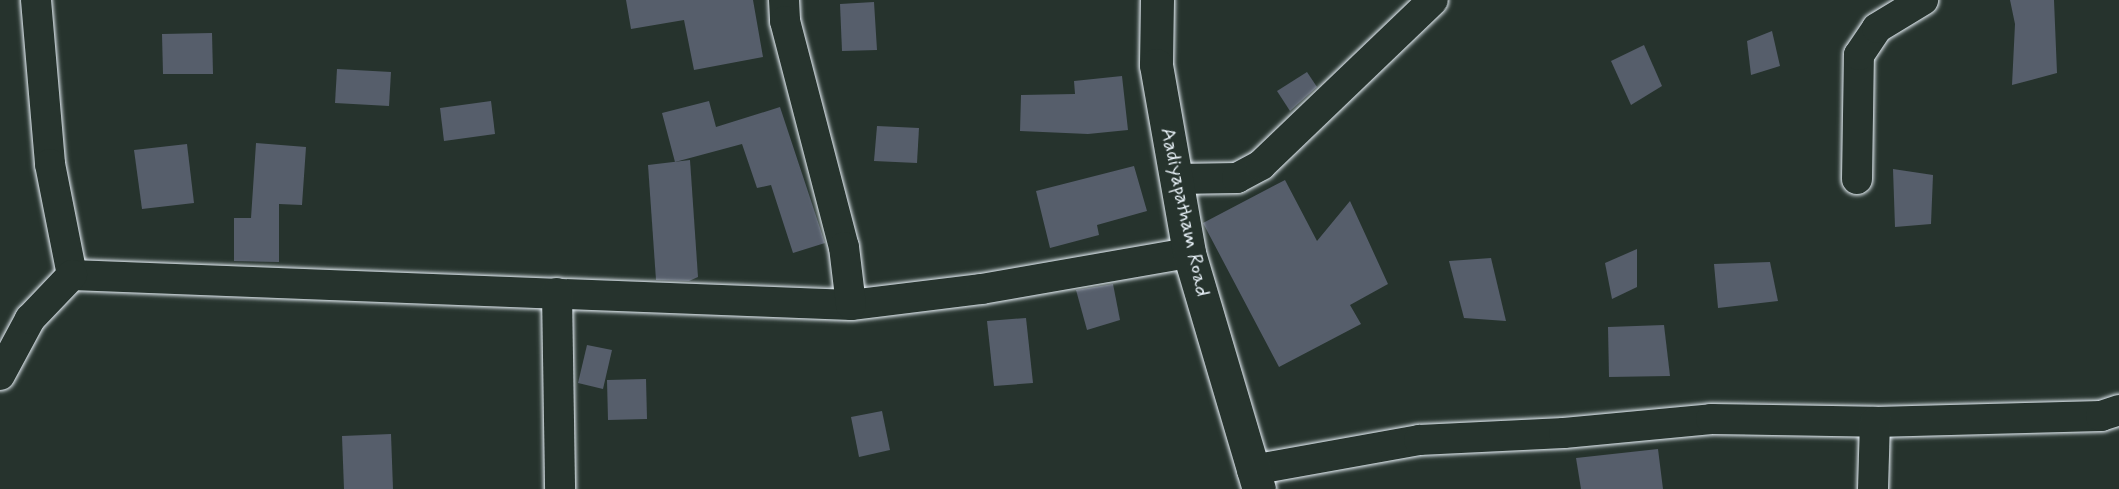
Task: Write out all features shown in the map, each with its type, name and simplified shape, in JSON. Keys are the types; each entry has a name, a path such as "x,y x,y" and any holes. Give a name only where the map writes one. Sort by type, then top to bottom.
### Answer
{"street":[{"path":"36,0 50,164 72,275"},
{"path":"784,0 787,32 844,247 850,305"},
{"name":"Aadiyapatham Road","path":"1157,0 1156,64 1189,253 1256,480"},
{"path":"1176,178 1237,178 1262,165 1433,0"},
{"path":"1857,179 1859,55 1877,28 1923,0"},
{"path":"0,375 30,319 72,275 850,305 982,290 1189,253"},
{"path":"557,293 560,489"},
{"path":"1256,480 1419,440 1564,433 1712,419 1875,422 2101,416 2119,410"},
{"path":"1873,489 1875,422"}],"building":[{"path":"626,0 753,0 763,57 694,70 684,20 631,29"},
{"path":"2010,0 2054,0 2057,73 2012,85 2015,24"},
{"path":"874,2 877,50 842,51 840,4"},
{"path":"1772,31 1780,66 1751,75 1747,41"},
{"path":"212,33 213,74 163,74 162,34"},
{"path":"1644,45 1662,86 1631,105 1611,61"},
{"path":"337,69 391,72 389,106 335,103"},
{"path":"1307,72 1317,87 1290,111 1277,91"},
{"path":"1122,76 1128,130 1088,134 1020,131 1021,95 1075,94 1074,81"},
{"path":"491,101 495,134 444,141 440,108"},
{"path":"709,101 716,127 780,107 825,243 793,253 771,185 757,188 742,144 675,162 662,113"},
{"path":"877,126 919,128 917,163 874,161"},
{"path":"256,143 306,147 302,205 279,204 279,262 234,261 234,218 251,218"},
{"path":"187,144 194,203 142,209 134,150"},
{"path":"690,160 698,277 689,281 656,280 648,165"},
{"path":"1134,166 1147,211 1097,225 1099,235 1050,248 1036,191"},
{"path":"1893,169 1933,175 1931,224 1895,227"},
{"path":"1285,180 1317,241 1350,201 1388,284 1350,305 1361,324 1279,367 1203,223"},
{"path":"1637,249 1637,287 1612,299 1605,263"},
{"path":"1491,258 1506,321 1464,318 1449,261"},
{"path":"1770,262 1778,301 1718,308 1714,264"},
{"path":"1113,284 1120,320 1087,330 1076,290"},
{"path":"1026,318 1033,383 994,386 987,321"},
{"path":"1664,325 1670,376 1609,377 1608,327"},
{"path":"587,345 612,350 603,389 578,383"},
{"path":"646,379 647,419 608,420 607,380"},
{"path":"882,411 890,450 859,457 851,417"},
{"path":"391,434 393,489 344,489 342,436"},
{"path":"1658,449 1663,489 1581,489 1576,458"}]}
